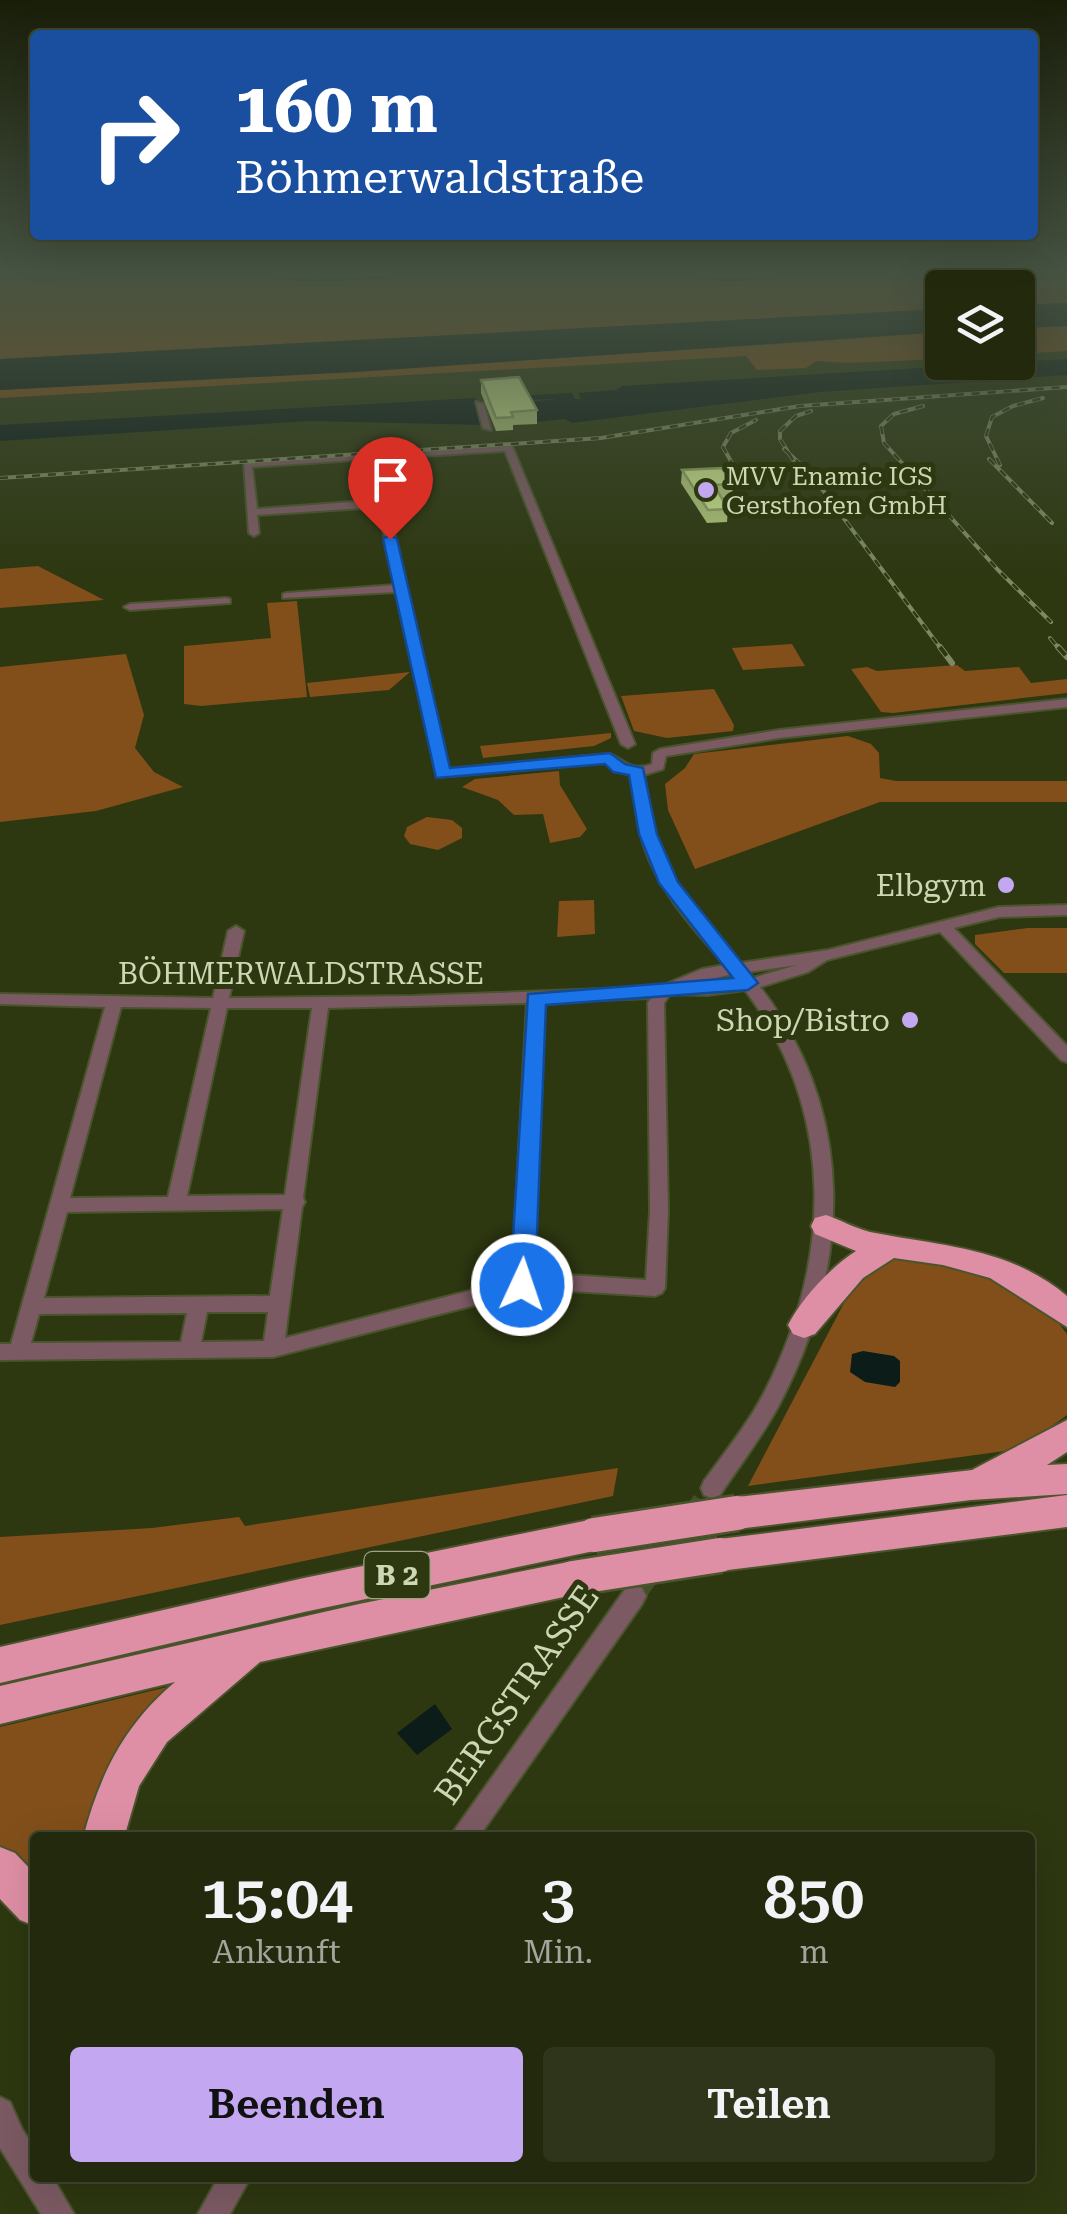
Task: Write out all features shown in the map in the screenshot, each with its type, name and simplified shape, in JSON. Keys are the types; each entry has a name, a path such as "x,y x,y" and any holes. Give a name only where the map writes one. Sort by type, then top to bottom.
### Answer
{"highway":[{"path":"826,1226 862,1224 964,1241 1036,1266 1067,1289"},
{"path":"826,1226 860,1242 958,1256 999,1268 1034,1287 1067,1315"},
{"path":"804,1325 846,1271 865,1257 893,1247"},
{"name":"B 2","path":"970,1485 1037,1454 1067,1434"},
{"name":"B 2","path":"0,1665 353,1584 594,1535 724,1501 1067,1479"},
{"name":"B 2","path":"0,1704 254,1645 573,1578 879,1532 1067,1511"},
{"name":"B 2","path":"105,1832 122,1774 141,1739 169,1710 254,1645"},
{"path":"0,1868 30,1900"}],"street":[{"path":"474,391 488,428"},
{"path":"254,534 248,464 509,448 644,747 658,766 637,772 619,768 610,758"},
{"path":"252,512 413,502 402,454"},
{"path":"382,503 442,774 610,758"},
{"path":"287,596 400,588"},
{"path":"130,607 226,601"},
{"path":"610,758 612,751 644,747 1067,703"},
{"path":"637,772 648,834 660,866 686,908 778,1025 813,1099 826,1180 826,1226 818,1277 804,1325 724,1501"},
{"name":"BÖHMERWALDSTRASSE","path":"0,998 114,1003 321,1002 536,999 685,990 742,976 804,968 828,955 999,912 1067,910"},
{"path":"942,926 1067,1056"},
{"path":"176,1204 236,931"},
{"path":"114,1003 32,1306 9,1352 273,1349 522,1285 553,1282 655,1288 659,1212 656,1003 664,990"},
{"path":"522,1285 536,999"},
{"path":"273,1349 321,1002"},
{"path":"59,1205 296,1202"},
{"path":"32,1306 279,1304"},
{"path":"189,1350 198,1306"},
{"name":"BERGSTRASSE","path":"466,1832 634,1596"},
{"path":"0,2112 30,2169"},
{"path":"39,2182 59,2214"},
{"path":"213,2214 233,2182"}],"shaded area":[{"path":"0,373 330,373 0,390"},
{"path":"289,373 438,373 0,398 0,390"},
{"path":"831,373 925,373 925,380 995,380 821,392 572,423 565,419 526,423 518,403 559,399 517,400 515,396 572,393 575,399 581,399 578,393 616,390 622,386"},
{"path":"1035,373 1067,375 1035,377"},
{"path":"475,398 485,425 310,421 0,441 0,425"},
{"path":"38,566 104,600 0,608 0,569"},
{"path":"297,601 307,697 184,704 184,646 271,638 267,603"},
{"path":"792,644 805,666 743,670 732,648"},
{"path":"126,654 144,715 135,748 154,772 183,787 96,811 0,822 0,667"},
{"path":"957,665 965,671 1019,667 1031,683 1067,679 1067,693 881,712 851,669"},
{"path":"410,672 389,690 310,697 307,683"},
{"path":"714,689 734,725 733,731 667,738 634,731 621,696"},
{"path":"611,733 611,738 594,746 483,758 480,746"},
{"path":"848,736 871,744 879,753 880,778 1067,781 1067,802 880,802 695,869 668,810 665,784 685,768 694,754"},
{"path":"559,771 560,785 587,829 580,837 550,843 543,814 514,815 498,800 462,787 475,779"},
{"path":"427,817 452,820 462,828 462,838 438,850 410,844 404,836 407,827"},
{"path":"594,900 595,934 557,937 559,901"},
{"path":"1067,928 1067,973 1004,973 975,944 975,935"},
{"path":"887,1257 912,1257 987,1271 1049,1311 1067,1334 1067,1415 1029,1443 1005,1451 748,1486 855,1282"},
{"path":"863,1351 894,1356 900,1361 900,1382 895,1387 865,1382 850,1372 852,1354"},
{"path":"618,1468 613,1496 0,1625 0,1537 152,1528 239,1517 245,1526"},
{"path":"193,1681 93,1832 30,1832 30,1880 0,1850 0,1727"},
{"path":"435,1704 452,1729 417,1755 397,1733"}],"building":[{"path":"519,377 537,410 511,412 513,417 496,418 481,380"},
{"path":"722,468 733,484 714,485 728,509 708,510 682,470"}],"tunnel":[{"path":"634,1596 712,1488"}],"railway":[{"path":"0,478 601,438 800,406 1067,387"},
{"path":"1000,465 986,436 992,417 1043,398"},
{"path":"923,406 894,414 881,426 884,443 998,570 1051,622"},
{"path":"789,454 780,431 796,416 811,411"},
{"path":"742,481 723,447 731,433 756,420"},
{"path":"784,449 789,454"},
{"path":"789,454 810,473 942,650"},
{"path":"789,454 793,460"},
{"path":"989,459 1052,523"},
{"path":"1050,638 1060,650"},
{"path":"940,647 952,663"},
{"path":"1058,647 1067,657"}],"place":[{"name":"MVV Enamic IGS Gersthofen GmbH","path":"706,490"},
{"name":"Elbgym","path":"1006,885"},
{"name":"Shop/Bistro","path":"910,1020"}],"route":[{"path":"390,539 442,774 610,758 619,768 637,772 648,834 669,883 748,983 536,999 522,1285"}]}
